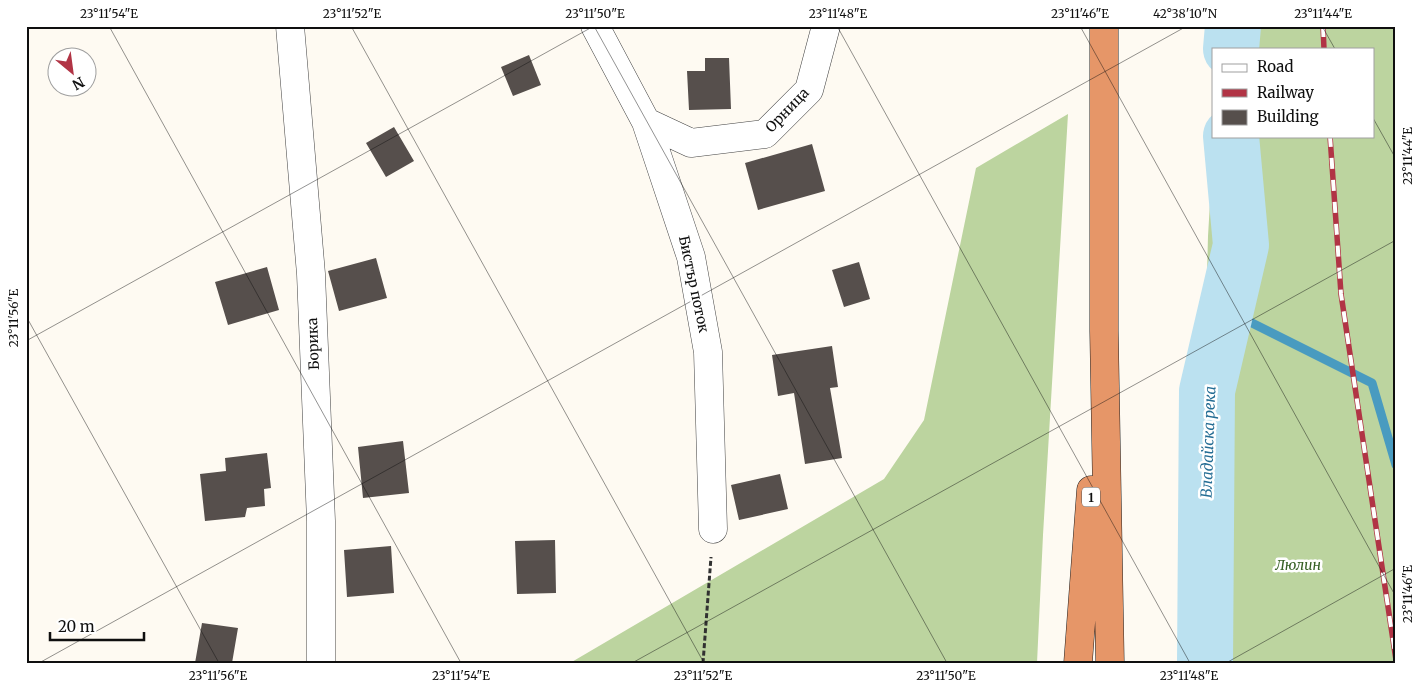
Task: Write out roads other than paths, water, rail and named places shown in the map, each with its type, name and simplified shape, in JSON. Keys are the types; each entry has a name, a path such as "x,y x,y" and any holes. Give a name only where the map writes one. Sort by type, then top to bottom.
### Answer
{"highway":[{"name":"1","path":"1104,26 1104,331 1110,663"},
{"name":"1","path":"1078,663 1104,331"}],"street":[{"name":"Борика","path":"290,26 310,274 321,522 321,663"},
{"name":"Бистър поток","path":"595,26 646,122 691,257 708,352 712,529"},
{"name":"Орница","path":"646,122 691,143 765,134 809,90 826,26"}],"waterway":[{"name":"Владайска река","path":"1231,48 1233,26"},
{"name":"Владайска река","path":"1205,663 1207,391 1241,245 1231,138"},
{"path":"1226,310 1372,383 1396,465"}],"railway":[{"path":"1323,26 1324,48"},
{"path":"1330,138 1341,294 1396,660"}],"park label":[{"name":"Люлин","path":"1298,565"}]}
